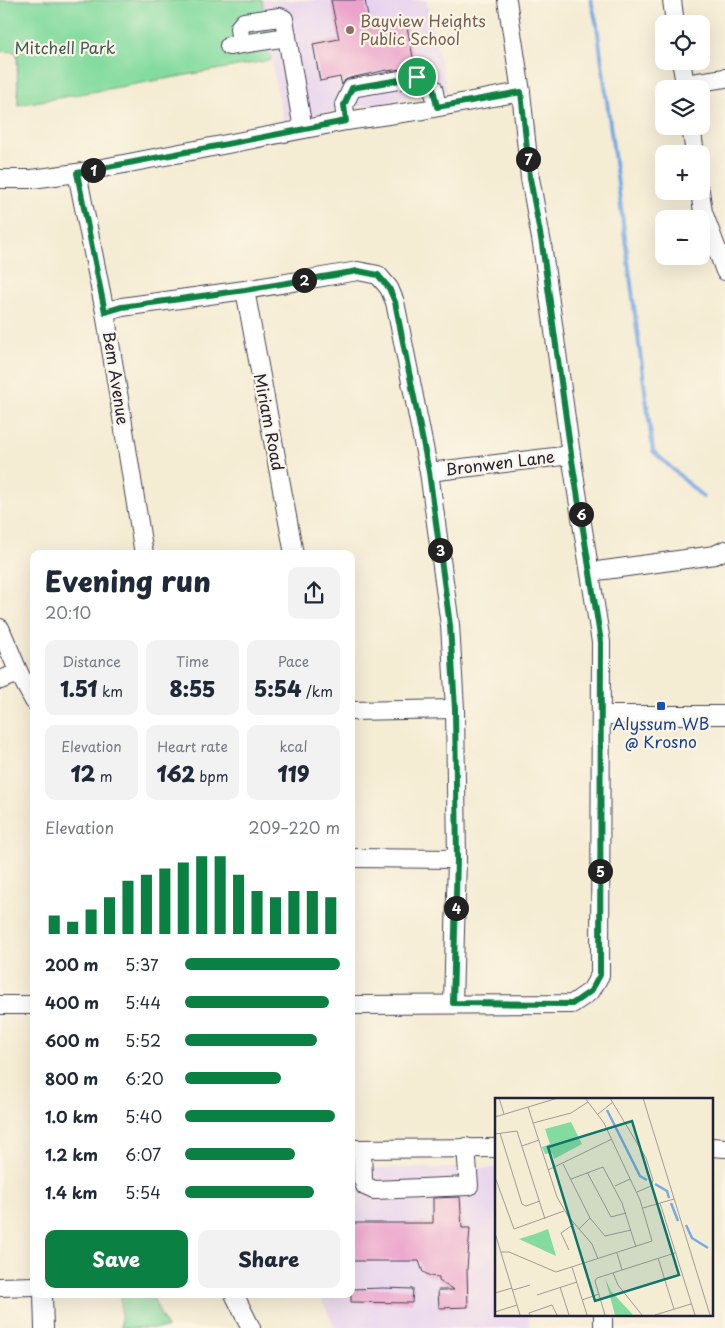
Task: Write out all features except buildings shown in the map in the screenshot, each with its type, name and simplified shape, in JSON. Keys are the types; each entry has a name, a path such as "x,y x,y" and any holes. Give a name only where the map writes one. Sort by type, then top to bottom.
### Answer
{"street":[{"path":"355,1005 453,1003 572,1004 591,991 600,975 601,642 571,454 542,244 530,178 521,92 507,0"},
{"path":"672,0 674,15"},
{"path":"235,45 288,38 303,129"},
{"path":"346,121 344,105 352,88 417,77 433,88 437,107"},
{"path":"710,81 725,78"},
{"path":"0,179 32,179 77,173 346,121 423,110 521,92"},
{"name":"Bem Avenue","path":"77,173 105,312 143,550"},
{"path":"701,200 702,212 725,271"},
{"path":"105,312 122,307 245,290 358,271 378,275 389,288 395,302 429,472 450,625 455,709 457,859 453,1003"},
{"name":"Miriam Road","path":"245,290 293,550"},
{"name":"Bronwen Lane","path":"429,472 571,454"},
{"path":"590,572 715,555 725,550"},
{"path":"0,628 30,694"},
{"path":"0,680 19,673"},
{"path":"355,711 455,709"},
{"path":"602,715 725,715"},
{"path":"355,858 457,859"},
{"path":"0,1005 30,1005"},
{"path":"466,1147 470,1186 374,1190 365,1186 357,1149 466,1147 495,1148"},
{"path":"712,1148 725,1148"},
{"path":"0,1286 30,1286"},
{"path":"43,1298 44,1328"},
{"path":"236,1298 251,1328"}],"shaded area":[{"name":"Bayview Heights Public School","path":"262,0 426,0 447,91 283,120"},
{"path":"355,1168 495,1168 495,1316 529,1316 529,1328 335,1328 321,1298 355,1298"}],"green space":[{"name":"Mitchell Park","path":"0,0 262,0 271,60 18,105 17,52 0,51"},
{"path":"121,1298 153,1298 167,1328 121,1328"}],"waterway":[{"path":"591,0 597,25 653,451 703,497"}],"place":[{"name":"Bayview Heights Public School","path":"350,30"},
{"name":"Alyssum WB @ Krosno","path":"661,706"}],"route":[{"path":"417,77 433,88 437,107 521,92 530,178 542,244 571,454 601,642 600,975 591,991 572,1004 453,1003 457,859 455,709 450,625 429,472 395,302 389,288 378,275 358,271 245,290 122,307 105,312 77,173 346,121 344,105 352,88 417,77"}]}
